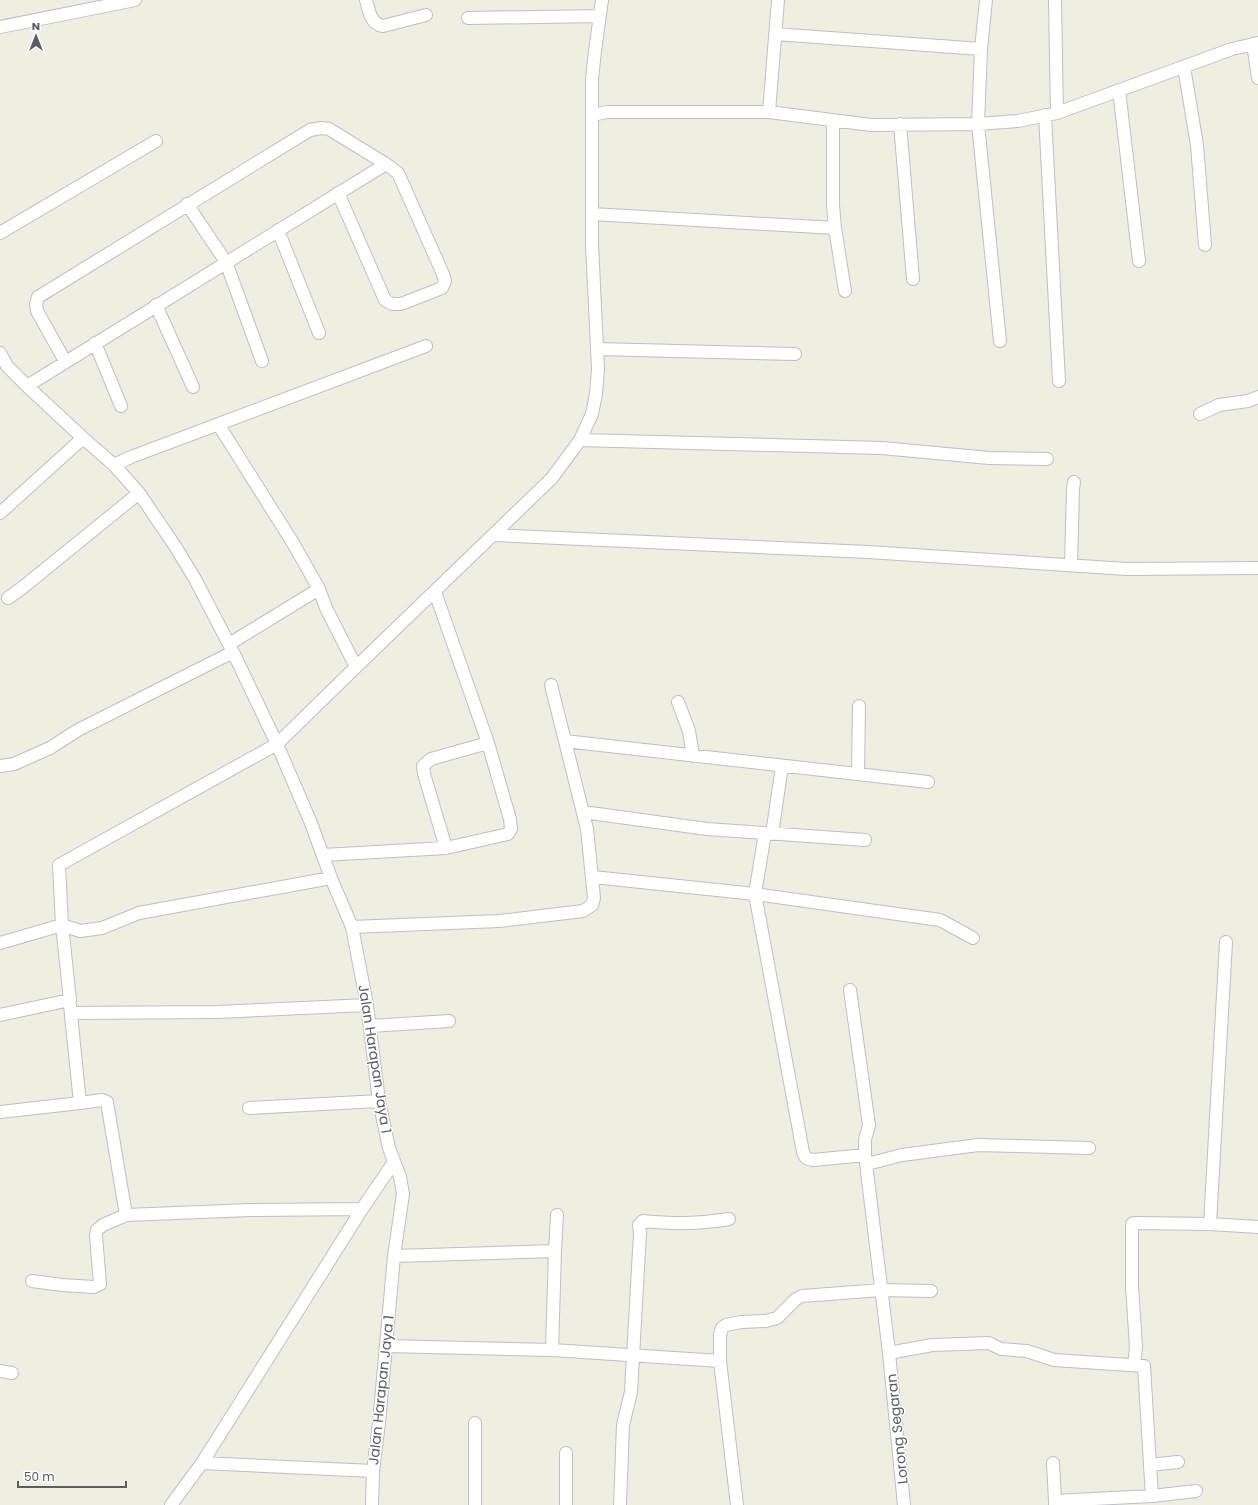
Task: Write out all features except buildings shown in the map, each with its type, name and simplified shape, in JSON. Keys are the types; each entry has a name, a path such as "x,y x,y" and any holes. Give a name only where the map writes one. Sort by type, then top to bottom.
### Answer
{"street":[{"path":"0,27 135,0"},
{"path":"366,0 371,17 378,25 383,26 426,15"},
{"path":"80,1103 62,925 59,865 277,744 552,478 580,440 592,414 596,394 598,349 593,276 592,79 602,0"},
{"path":"768,112 778,0"},
{"path":"986,0 978,124 1000,341"},
{"path":"1055,0 1051,114 1059,381"},
{"path":"468,18 600,16"},
{"path":"775,34 982,49"},
{"path":"592,115 607,112 768,112 871,125 978,124 1018,121 1051,114 1232,49 1256,43 1258,78"},
{"path":"1184,66 1197,145 1205,245"},
{"path":"1119,90 1139,261"},
{"path":"833,120 833,205 845,291"},
{"path":"900,124 913,279"},
{"path":"65,361 37,311 36,304 38,297 187,204 310,130 317,128 329,129 398,173 443,274 444,280 442,288 401,304 392,304 384,300 338,193"},
{"path":"0,233 156,141"},
{"path":"26,386 386,164"},
{"path":"187,204 226,262 262,361"},
{"path":"592,214 835,228"},
{"path":"278,230 318,334"},
{"path":"156,305 192,387"},
{"path":"95,343 122,406"},
{"path":"114,465 131,457 426,346"},
{"path":"598,349 795,354"},
{"name":"Jalan Harapan Jaya 1","path":"0,353 7,366 26,386 114,465 139,493 175,546 195,579 231,648 277,744 311,823 331,878 352,926 367,1005 379,1101 389,1148 400,1177 403,1194 394,1256 373,1471 372,1505"},
{"path":"1200,414 1219,405 1248,401 1258,397"},
{"path":"218,424 293,543 319,589 326,608 356,666"},
{"path":"0,513 83,438"},
{"path":"580,440 882,448 989,458 1047,459"},
{"path":"1071,565 1072,490 1074,482"},
{"path":"8,598 139,493"},
{"path":"493,536 868,552 1127,568 1258,568"},
{"path":"0,766 14,764 50,748 78,730 231,648 319,589"},
{"path":"323,855 446,848 508,834 511,829 510,819 488,742 435,592"},
{"path":"352,926 499,921 583,911 592,905 594,898 593,877 587,828 551,685"},
{"path":"678,702 689,731 693,756"},
{"path":"858,774 859,706"},
{"path":"565,741 928,782"},
{"path":"446,848 423,766 431,759 488,742"},
{"path":"782,766 755,894 805,1157 813,1160 866,1159 978,1145 1089,1148"},
{"path":"583,812 707,828 865,840"},
{"path":"593,877 755,894 940,920 973,938"},
{"path":"0,943 62,925 80,931 102,928 139,913 331,878"},
{"path":"1210,1224 1226,942"},
{"name":"Lorong Segaran","path":"850,990 869,1125 865,1140 866,1159 890,1353 904,1505"},
{"path":"0,1015 70,1000"},
{"path":"71,1013 217,1012 367,1005"},
{"path":"370,1026 449,1021"},
{"path":"0,1112 102,1100 107,1102 126,1215"},
{"path":"249,1108 379,1101"},
{"path":"171,1505 202,1463 362,1209 394,1162"},
{"path":"32,1281 62,1286 98,1286 100,1284 96,1236 97,1230 103,1225 126,1215 250,1210 362,1209"},
{"path":"552,1350 556,1215"},
{"path":"620,1505 623,1425 631,1392 640,1233 639,1225 643,1221 699,1223 729,1219"},
{"path":"1134,1365 1136,1347 1132,1286 1132,1224 1210,1224 1258,1227"},
{"path":"394,1256 555,1251"},
{"path":"737,1505 720,1361 720,1335 722,1328 726,1325 741,1322 766,1321 777,1318 796,1299 802,1296 881,1290 931,1291"},
{"path":"890,1353 932,1345 989,1343 1000,1349 1027,1351 1054,1360 1144,1366 1152,1496"},
{"path":"386,1346 552,1350 720,1361"},
{"path":"475,1423 475,1505"},
{"path":"566,1453 566,1505"},
{"path":"1150,1465 1178,1462"},
{"path":"202,1463 373,1471"},
{"path":"1053,1463 1055,1503 1109,1502 1196,1491"}]}
